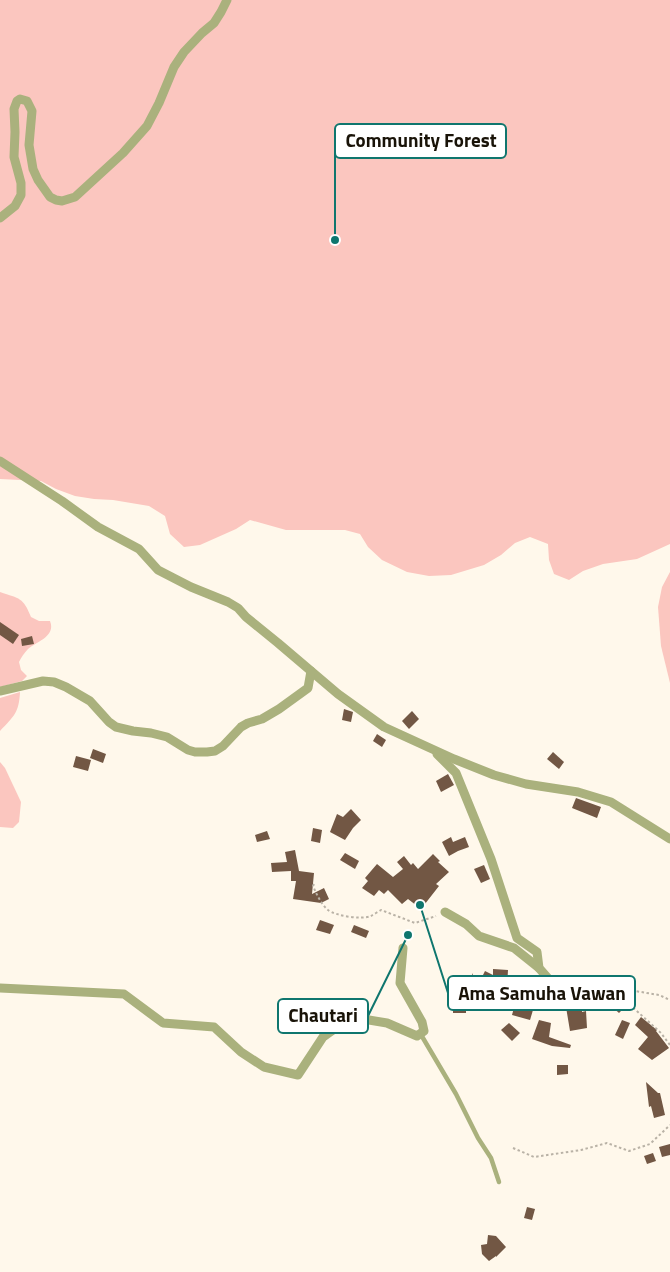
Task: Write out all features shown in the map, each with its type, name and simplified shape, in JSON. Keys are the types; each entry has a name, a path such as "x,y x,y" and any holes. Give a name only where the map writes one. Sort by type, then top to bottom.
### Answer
{"street":[{"path":"0,218 15,206 21,195 21,182 14,157 14,109 17,101 24,99 30,104 32,111 29,136 30,157 38,180 44,190 50,197 62,202 76,197 123,153 147,126 174,67 184,52 202,33 214,24 227,0"},
{"path":"0,461 62,500 98,528 139,550 158,570 238,608 246,617 338,694 384,727 454,759 494,774 526,784 578,792 611,802 670,839"},
{"path":"0,691 43,682 54,682 90,702 116,727 167,737 188,750 207,752 215,751 223,746 241,727 262,719 308,688 311,671"},
{"path":"431,748 456,773 491,859 517,938 538,952 539,968"},
{"path":"445,912 466,924 479,936 514,948 539,968 553,984 564,988 580,988"},
{"path":"0,988 124,994 163,1023 214,1027 241,1052 264,1068 298,1075 323,1037 351,1017 387,1023 417,1036 424,1031 422,1022 400,983 403,948"}],"lane":[{"path":"420,1033 491,1158 499,1182"}],"path":[{"path":"314,884 317,897 322,904 339,915 370,917 381,910 415,923 445,912"},
{"path":"580,988 590,981 606,983 661,1033 670,1045"},
{"path":"631,1005 635,991 659,995 670,1000"},
{"path":"514,1148 534,1157 581,1150 607,1143 629,1151 650,1144 670,1125"}],"shaded area":[{"path":"0,0 670,0 670,544 637,559 603,564 583,571 569,580 554,574 549,560 548,544 530,537 515,543 501,555 484,565 451,575 429,576 407,572 382,560 368,547 360,534 345,530 286,530 250,520 236,529 200,545 184,547 170,534 165,516 149,506 75,496 41,481 0,479"},
{"path":"670,572 670,683 661,646 658,607 662,587"},
{"path":"0,592 23,602 31,617 39,621 50,621 51,626 48,634 28,649 19,662 21,670 27,676 22,681 0,687"},
{"path":"20,692 15,714 0,731 0,698"},
{"path":"0,762 5,768 21,802 19,822 13,828 0,827"}],"building":[{"path":"0,622 19,635 13,644 0,635"},
{"path":"32,636 34,644 22,646 21,639"},
{"path":"344,709 353,712 351,722 342,720"},
{"path":"412,711 419,719 409,729 402,721"},
{"path":"377,734 386,740 382,747 373,741"},
{"path":"93,749 106,754 103,763 90,758"},
{"path":"553,752 564,762 559,769 547,759"},
{"path":"76,756 91,760 88,771 73,767"},
{"path":"448,774 454,785 441,792 436,781"},
{"path":"576,798 601,807 597,818 572,808"},
{"path":"351,809 361,820 345,840 330,832 337,814 343,817"},
{"path":"313,828 322,830 320,843 311,841"},
{"path":"267,831 270,839 257,842 255,835"},
{"path":"451,837 453,842 465,837 469,847 449,856 442,842"},
{"path":"295,850 299,871 314,873 312,894 324,888 329,899 321,903 293,899 296,881 291,881 291,871 272,872 271,863 287,862 285,852"},
{"path":"345,853 359,861 355,869 340,860"},
{"path":"433,854 440,861 438,862 449,872 436,884 439,886 421,909 408,899 402,904 388,890 384,894 379,890 374,896 362,888 368,881 365,878 377,864 393,877 403,869 397,862 404,856 411,865 413,863 418,869"},
{"path":"484,865 490,879 481,883 474,869"},
{"path":"320,920 334,925 330,934 316,930"},
{"path":"354,925 369,931 366,938 351,932"},
{"path":"493,969 508,970 507,987 487,986 483,995 473,990 473,1002 466,1002 466,1013 453,1013 453,995 463,995 473,973 473,975 481,979 485,971 493,975"},
{"path":"539,993 581,993 582,1012 586,1011 587,1028 570,1031 566,1007 558,1007 558,1002 539,1002"},
{"path":"617,1000 625,1007 619,1013 611,1006"},
{"path":"515,1004 533,1010 530,1020 512,1015"},
{"path":"641,1017 657,1030 669,1048 652,1060 638,1049 648,1037 635,1025"},
{"path":"539,1020 551,1023 549,1037 571,1045 570,1048 552,1046 532,1039"},
{"path":"622,1020 630,1023 623,1039 615,1035"},
{"path":"509,1023 520,1033 512,1041 501,1030"},
{"path":"557,1065 568,1065 568,1074 557,1075"},
{"path":"646,1082 660,1093 665,1115 654,1118 651,1106 649,1107"},
{"path":"670,1144 670,1155 662,1157 659,1147"},
{"path":"653,1153 656,1161 647,1164 644,1156"},
{"path":"527,1207 535,1209 532,1220 524,1218"},
{"path":"488,1235 496,1236 506,1247 489,1261 482,1254 481,1245 487,1244"}],"place":[{"name":"Community Forest","path":"335,240"},
{"name":"Ama Samuha Vawan","path":"420,905"},
{"name":"Chautari","path":"408,935"}]}
